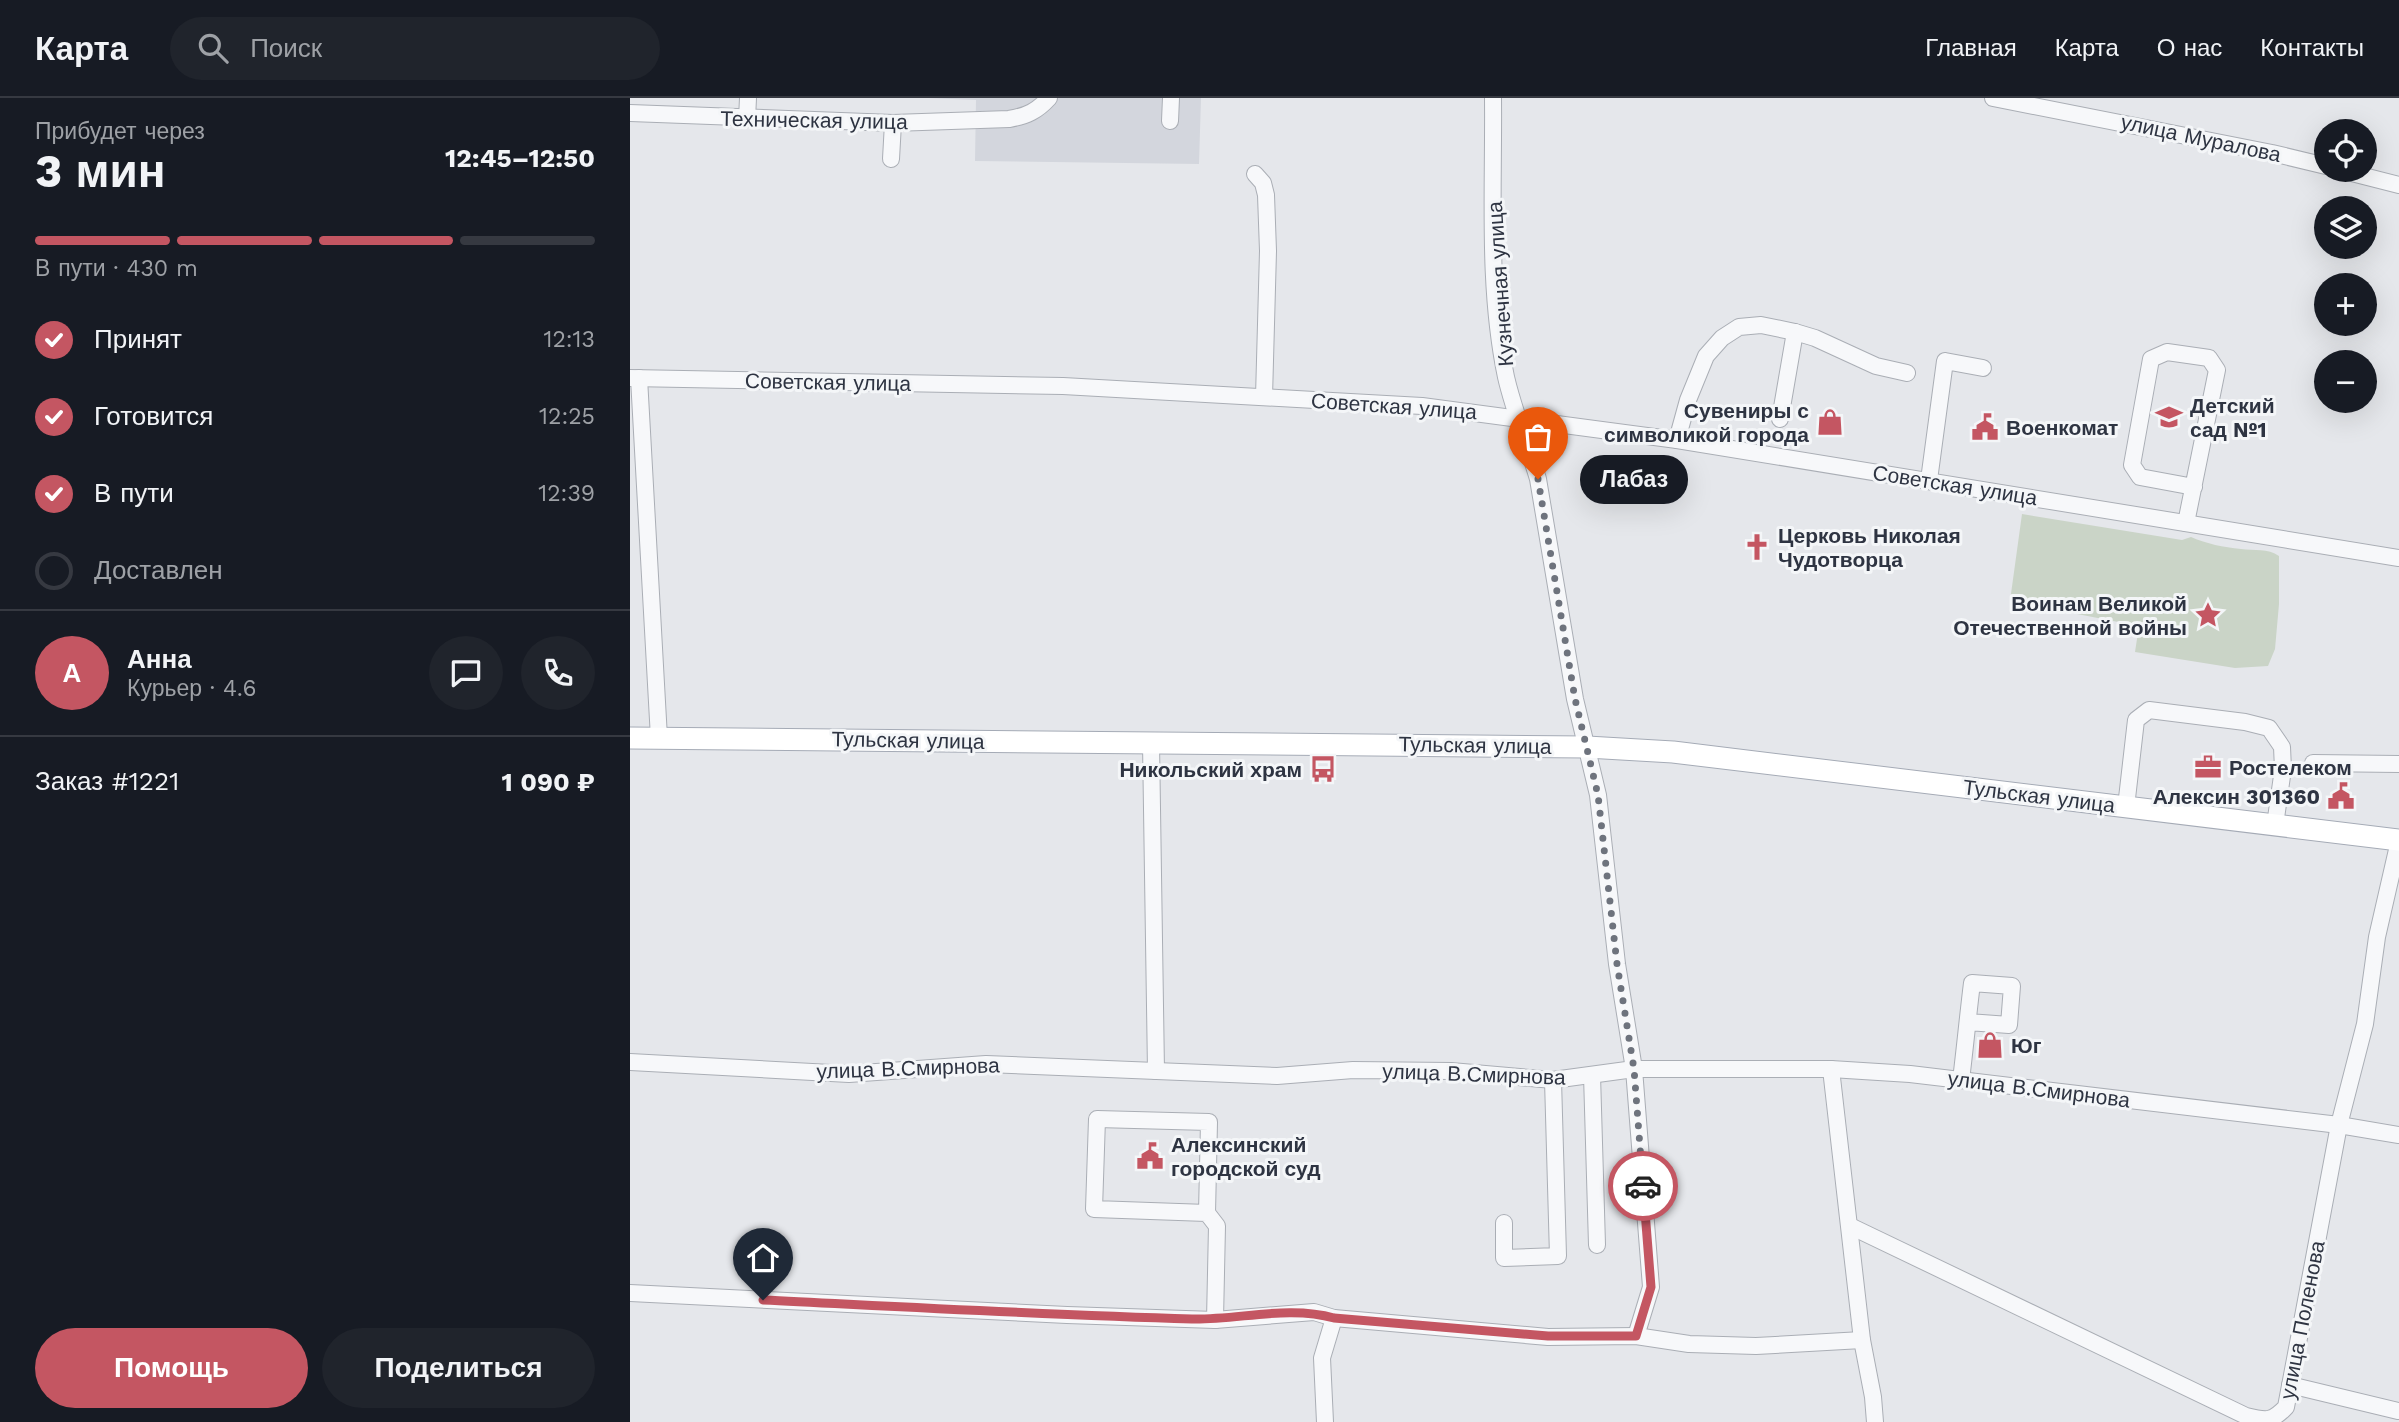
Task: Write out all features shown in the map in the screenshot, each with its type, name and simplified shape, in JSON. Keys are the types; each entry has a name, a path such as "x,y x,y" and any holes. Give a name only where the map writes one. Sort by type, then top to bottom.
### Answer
{"main road":[{"name":"Тульская улица","path":"630,737 1470,744 1673,752 2399,840"}],"street":[{"path":"747,119 748,98"},
{"name":"Техническая улица","path":"630,113 893,123 1025,117 1038,110 1049,98"},
{"path":"1170,121 1171,98"},
{"name":"Кузнечная улица","path":"1493,98 1494,260 1506,374 1516,417 1538,479 1575,699 1598,795 1617,964 1634,1069 1651,1287 1636,1336"},
{"name":"улица Муралова","path":"1993,98 2233,144 2314,163"},
{"path":"891,159 893,123"},
{"path":"1255,174 1263,183 1266,195 1268,251 1265,397"},
{"path":"2377,179 2399,185"},
{"path":"1677,440 1688,400 1706,356 1721,338 1738,327 1760,325 1795,332 1815,338 1876,366 1907,373"},
{"path":"1780,419 1795,332"},
{"path":"2186,523 2194,487 2217,369 2210,358 2167,352 2151,359 2132,465 2140,477 2194,487"},
{"path":"1928,480 1945,361 1983,368"},
{"path":"635,378 659,738"},
{"name":"Советская улица","path":"635,378 1063,386 1422,406 1677,440 2399,558"},
{"path":"2126,807 2136,720 2149,710 2245,722 2269,728 2282,747 2283,758 2276,825"},
{"path":"1151,743 1156,1071"},
{"path":"2313,763 2399,764"},
{"name":"улица Поленова","path":"1850,1226 2246,1416 2266,1421 2278,1417 2286,1407 2339,1125 2365,1024 2378,937 2399,840"},
{"path":"1961,1080 1968,1022"},
{"name":"улица В.Смирнова","path":"630,1062 849,1074 986,1064 1278,1076 1353,1070 1451,1071 1553,1080 1634,1069 1831,1069 1961,1080 2339,1125 2399,1135"},
{"path":"1831,1069 1862,1340 1875,1422"},
{"path":"1592,1075 1597,1245"},
{"path":"1504,1223 1504,1258 1558,1256 1553,1080"},
{"path":"1207,1213 1094,1209 1097,1119 1209,1122 1207,1213 1217,1226 1215,1320"},
{"path":"630,1293 1215,1320 1314,1312 1334,1318 1548,1336 1636,1336 1689,1344 1756,1346 1862,1340"},
{"path":"1325,1422 1322,1358 1334,1318"},
{"path":"2290,1385 2398,1411"}],"shaded area":[{"path":"928,98 1201,98 1199,164 975,161 976,100"},
{"path":"2022,514 2182,540 2191,537 2215,545 2275,553 2279,556 2279,604 2275,649 2268,666 2235,668 2135,652 2139,626 2010,601"}],"way so far":[{"path":"1538,479 1575,699 1598,795 1617,964 1634,1069 1643,1186"}],"place":[{"name":"Детский сад №1","path":"2169,417"},
{"name":"Сувениры с символикой города","path":"1830,422"},
{"name":"Военкомат","path":"1985,427"},
{"name":"Лабаз","path":"1538,479"},
{"name":"Церковь Николая Чудотворца","path":"1757,547"},
{"name":"Воинам Великой Отечественной войны","path":"2208,615"},
{"name":"Ростелеком","path":"2208,767"},
{"name":"Никольский храм","path":"1323,769"},
{"name":"Алексин 301360","path":"2341,796"},
{"name":"Юг","path":"1990,1045"},
{"name":"Алексинский городской суд","path":"1150,1156"}],"route":[{"path":"763,1300 1215,1320 1314,1312 1334,1318 1466,1330 1548,1336 1636,1336 1651,1287 1643,1186"}]}
